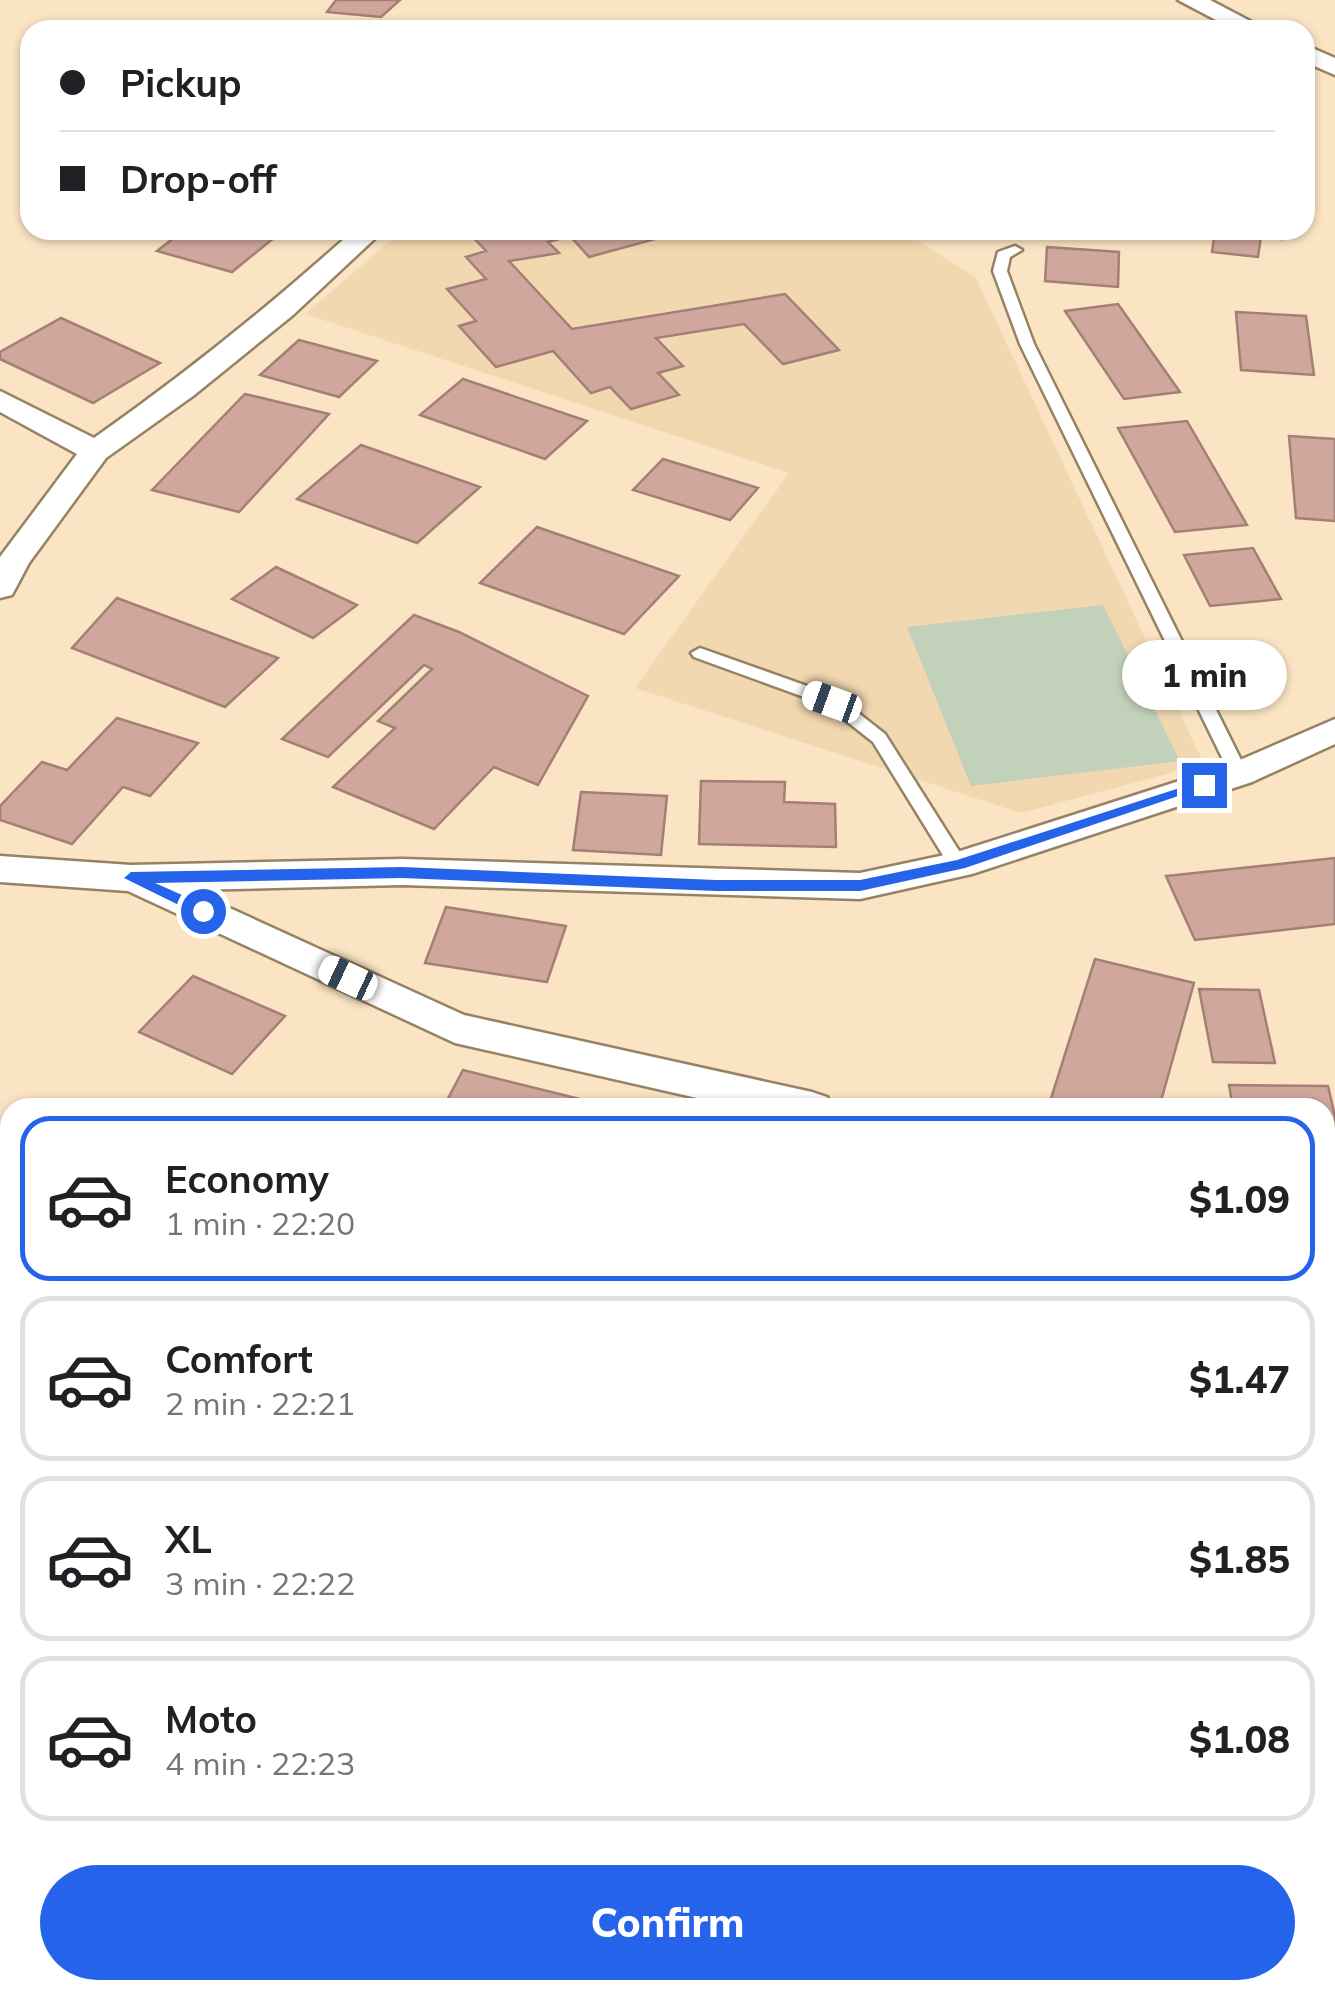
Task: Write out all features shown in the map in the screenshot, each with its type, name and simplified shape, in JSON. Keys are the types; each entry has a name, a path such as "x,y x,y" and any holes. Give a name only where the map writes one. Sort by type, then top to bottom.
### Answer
{"street":[{"path":"1190,0 1234,20"},
{"path":"0,588 13,562 95,450 182,390 284,310 359,240"},
{"path":"0,400 95,450"},
{"path":"0,869 131,878 402,872 716,886 860,886 959,865 1239,774 1335,730"},
{"path":"131,878 456,1028 768,1098"}],"lane":[{"path":"1015,250 1004,256 1000,271 1027,344 1239,774"},
{"path":"700,653 832,702 879,738 959,865"}],"shaded area":[{"path":"391,240 917,240 976,278 1204,764 1021,813 635,688 789,473 305,314"}],"green space":[{"path":"1103,605 1180,761 971,786 907,627"}],"building":[{"path":"336,0 400,0 381,17 327,12"},
{"path":"171,240 271,240 232,272 157,251"},
{"path":"476,240 555,240 548,242 559,253 509,261 572,329 785,294 839,350 783,364 744,324 656,338 683,366 658,373 679,395 631,409 610,387 591,393 553,351 496,367 459,326 476,321 447,289 486,279 466,257 486,251"},
{"path":"574,240 651,240 589,257"},
{"path":"1214,240 1260,240 1258,257 1212,252"},
{"path":"1047,247 1119,252 1118,287 1045,281"},
{"path":"1118,304 1180,392 1124,399 1065,311"},
{"path":"1236,312 1306,316 1314,375 1241,370"},
{"path":"61,318 160,363 93,403 0,359 0,352"},
{"path":"299,340 377,361 339,397 260,375"},
{"path":"463,379 587,421 545,459 420,415"},
{"path":"245,394 329,414 239,512 152,490"},
{"path":"1187,421 1247,525 1175,532 1118,428"},
{"path":"1289,436 1335,439 1335,521 1296,518"},
{"path":"361,445 480,487 417,543 297,499"},
{"path":"663,459 758,488 730,520 633,490"},
{"path":"537,527 679,576 624,634 480,583"},
{"path":"1253,548 1281,599 1210,606 1184,555"},
{"path":"276,567 357,605 313,638 232,599"},
{"path":"117,598 278,658 225,707 72,648"},
{"path":"414,615 459,632 588,696 538,785 494,767 434,829 333,787 395,728 378,721 432,669 424,665 328,757 282,739"},
{"path":"117,718 198,743 150,796 123,787 72,844 0,820 0,806 42,762 67,770"},
{"path":"701,781 785,782 784,802 835,804 836,847 699,844"},
{"path":"581,792 667,796 661,855 573,850"},
{"path":"1335,858 1335,924 1195,940 1166,876"},
{"path":"446,907 566,926 547,982 425,963"},
{"path":"1095,959 1194,983 1162,1098 1051,1098"},
{"path":"193,976 285,1016 232,1074 139,1032"},
{"path":"1199,989 1259,990 1275,1063 1213,1062"},
{"path":"463,1070 576,1098 448,1098"},
{"path":"1229,1085 1328,1086 1331,1098 1231,1098"}],"route":[{"path":"203,911 131,878 402,872 716,886 860,886 959,865 1204,785"}]}
